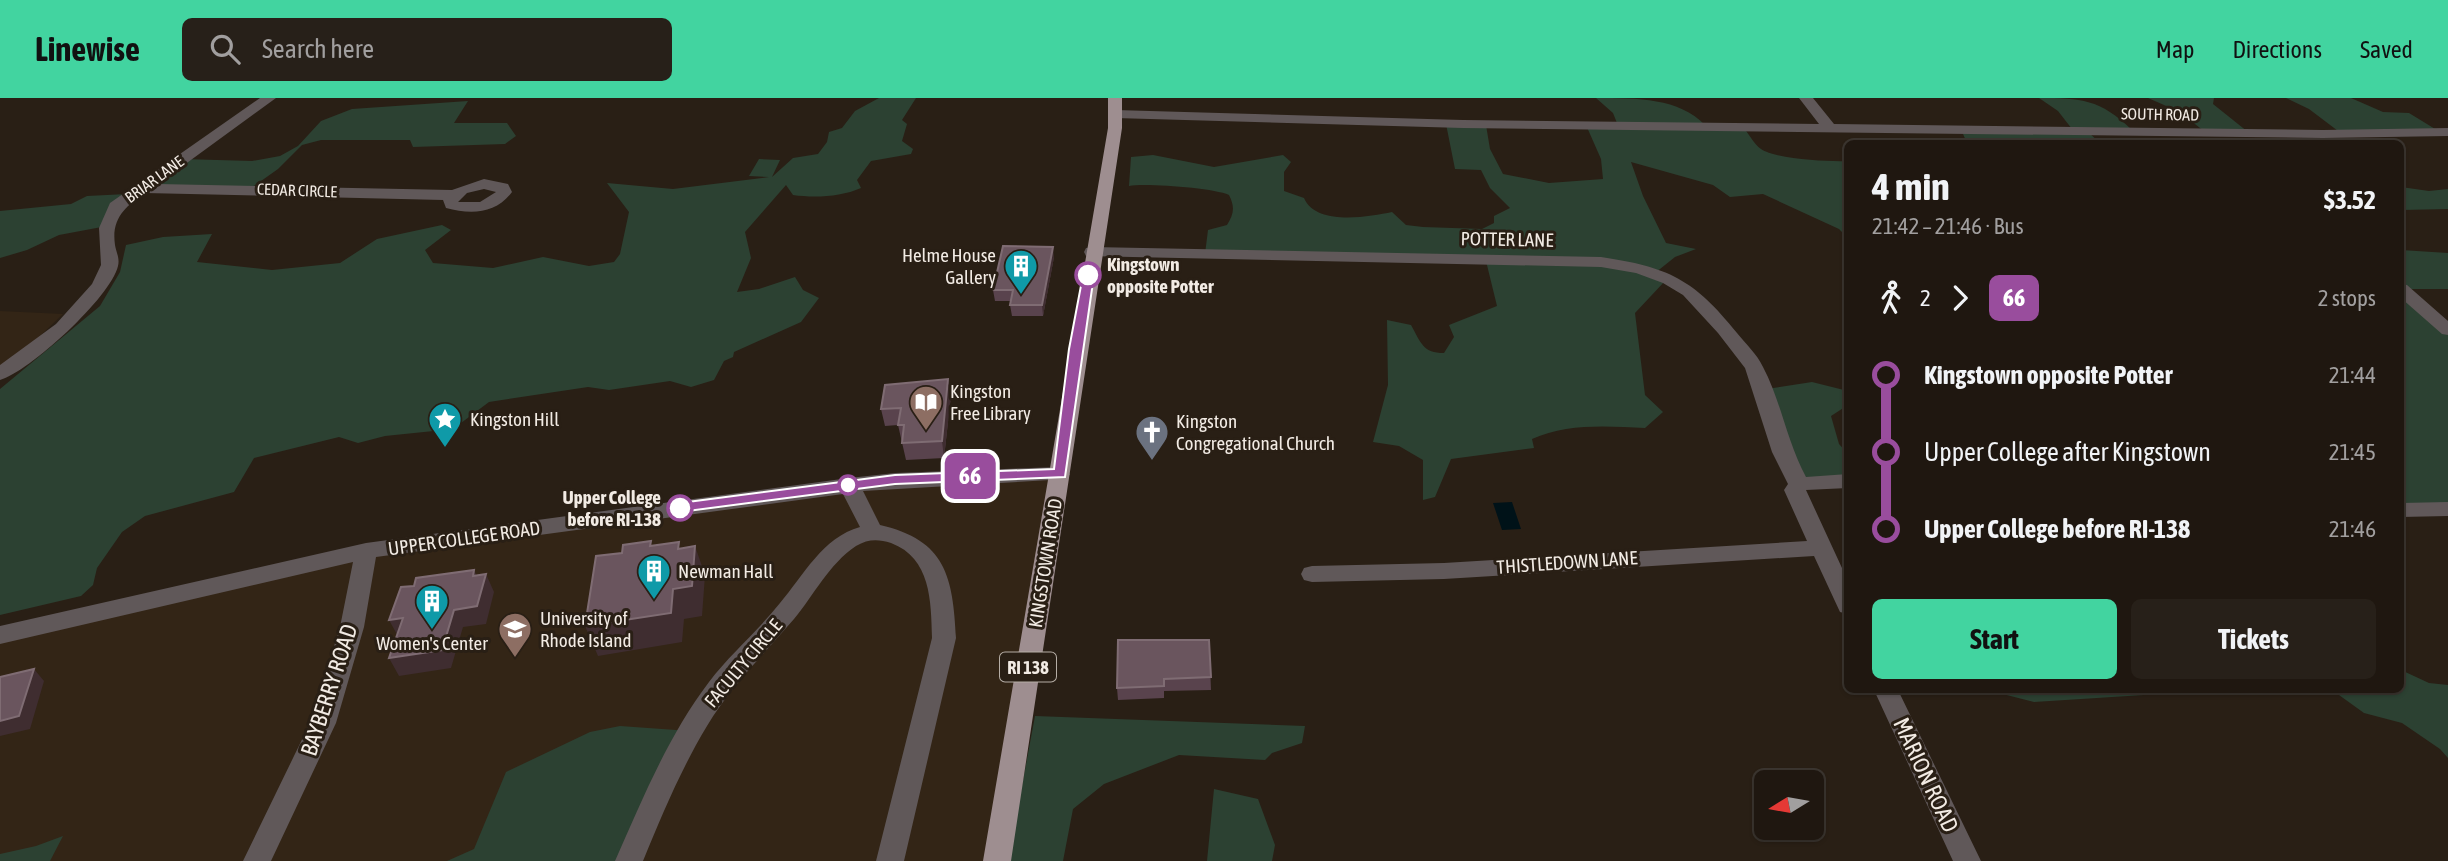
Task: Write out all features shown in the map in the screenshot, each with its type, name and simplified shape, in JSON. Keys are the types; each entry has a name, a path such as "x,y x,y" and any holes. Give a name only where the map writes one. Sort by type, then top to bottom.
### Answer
{"main road":[{"name":"KINGSTOWN ROAD","path":"997,861 1060,474 1075,349 1115,106"}],"street":[{"name":"BRIAR LANE","path":"0,374 88,304 105,280 111,264 106,243 108,220 116,206 269,98"},
{"path":"1806,98 1829,127"},
{"name":"SOUTH ROAD","path":"1115,106 1463,124 2448,132"},
{"path":"2210,132 2219,140"},
{"name":"CEDAR CIRCLE","path":"140,188 453,195"},
{"name":"POTTER LANE","path":"1092,252 1601,262 1640,268 1689,290 1754,367 1782,453 1799,484"},
{"path":"2404,292 2448,330"},
{"name":"UPPER COLLEGE ROAD","path":"0,635 366,551 849,485 895,480 1060,474"},
{"path":"1844,481 1799,484 1795,490 1844,597"},
{"path":"849,485 873,532 905,538 926,556 936,571 943,601 944,638 890,861"},
{"path":"2404,510 2448,509"},
{"name":"FACULTY CIRCLE","path":"629,861 667,771 711,697 825,561 848,541 873,532"},
{"name":"THISTLEDOWN LANE","path":"1312,574 1444,571 1822,548"},
{"name":"BAYBERRY ROAD","path":"257,861 323,723 352,628 366,551"},
{"name":"MARION ROAD","path":"1887,693 1967,861"}],"shaded area":[{"path":"0,311 63,314 0,374"},
{"name":"University of Rhode Island","path":"1060,474 997,861 0,861 0,635 282,568 786,493"},
{"path":"1512,502 1521,529 1502,530 1493,503"}],"green space":[{"path":"879,98 916,98 902,120 907,124 902,141 913,149 911,154 871,161 857,180 861,188 845,193 793,195 786,185 745,232 751,258 737,292 759,289 795,277 803,290 819,298 801,322 734,352 733,357 724,361 714,380 691,387 670,381 609,390 588,387 489,402 453,429 385,436 358,443 339,437 254,458 234,492 145,516 122,532 97,568 93,585 81,596 0,615 0,389 100,306 120,272 126,245 163,237 212,234 197,262 272,270 340,263 377,239 442,225 451,230 425,250 433,263 493,268 543,257 589,266 614,262 620,254 629,212 607,183 673,189 769,177 749,176 759,159 780,160 772,177 793,158 818,154 827,142 829,132 842,128 855,111"},
{"path":"1596,98 1656,101 1683,109 1705,125 1743,127 1758,147 1768,152 1803,159 1844,161 1844,234 1839,229 1763,194 1730,197 1713,185 1631,162 1643,196 1666,243 1696,249 1675,257 1655,273 1665,281 1635,313 1645,395 1663,412 1645,428 1602,426 1559,430 1532,439 1534,448 1451,459 1435,497 1423,500 1423,460 1399,446 1373,442 1388,385 1387,320 1411,325 1427,349 1444,353 1454,337 1449,325 1497,306 1486,261 1205,254 1208,230 1227,225 1231,217 1233,207 1229,195 1179,187 1129,186 1131,157 1153,155 1214,167 1283,155 1291,162 1284,172 1284,191 1304,198 1310,207 1319,213 1357,217 1392,212 1406,225 1482,229 1494,223 1494,216 1510,208 1490,188 1481,170 1455,169 1446,124 1486,125 1490,149 1503,174 1549,183 1603,179 1601,159 1586,125 1617,123 1613,113"},
{"path":"2039,98 2089,102 2110,112 2132,130 2088,132 2097,140 1966,140 1961,129 2072,129 2058,111"},
{"path":"2148,98 2214,98 2213,104 2248,132 2205,132 2180,112"},
{"path":"2286,98 2351,98 2383,112 2409,113 2440,132 2342,134 2309,109"},
{"path":"468,101 454,123 507,123 516,136 505,144 413,147 410,140 321,140 302,145 278,169 251,188 143,188 182,159 252,161 280,156 298,146 321,121 352,109"},
{"path":"2404,187 2429,191 2448,189 2448,209 2404,210"},
{"path":"127,194 107,226 59,235 27,250 0,258 0,211 71,204 87,196"},
{"path":"2404,250 2448,253 2448,289 2404,289"},
{"path":"2404,291 2448,332 2448,510 2404,511"},
{"path":"1812,382 1844,390 1844,408 1831,416 1839,444 1844,450 1844,483 1798,485 1760,390"},
{"path":"2404,671 2429,683 2448,685 2448,758 2440,749 2402,723 2364,713 2339,695 2299,693 2404,693"},
{"path":"1999,693 2175,693 2034,702"},
{"path":"1035,716 1305,726 1302,743 1272,753 1265,760 1179,755 1104,784 1073,809 1063,861 1008,861"},
{"path":"620,726 690,731 628,861 447,861 474,849 506,772 590,732"},
{"path":"1214,789 1258,799 1275,845 1272,861 1207,861"},
{"path":"63,836 50,861 0,861 0,854 36,846"}],"building":[{"path":"1003,246 1053,247 1042,305 1010,305 1013,290 993,290"},
{"path":"948,379 942,441 902,443 904,425 898,425 901,408 881,409 885,385"},
{"path":"651,541 650,546 679,542 678,549 695,546 692,586 673,589 671,613 585,626 596,556 622,553 623,545"},
{"path":"474,570 473,576 486,574 477,606 454,610 442,650 389,658 403,618 389,620 401,587 414,586 416,578"},
{"path":"1118,640 1209,640 1211,677 1164,679 1164,686 1117,688"},
{"path":"34,669 19,716 0,721 0,677"}],"bus line":[{"name":"66","path":"680,508 895,480 1060,474 1075,349 1088,275"}],"place":[{"name":"Kingstown opposite Potter","path":"1088,275"},
{"name":"Helme House Gallery","path":"1021,296"},
{"name":"Kingston Free Library","path":"926,432"},
{"name":"Kingston Hill","path":"445,449"},
{"name":"Kingston Congregational Church","path":"1152,462"},
{"name":"Upper College before RI-138","path":"680,508"},
{"name":"Newman Hall","path":"654,601"},
{"name":"Women's Center","path":"432,631"},
{"name":"University of Rhode Island","path":"515,659"}]}
